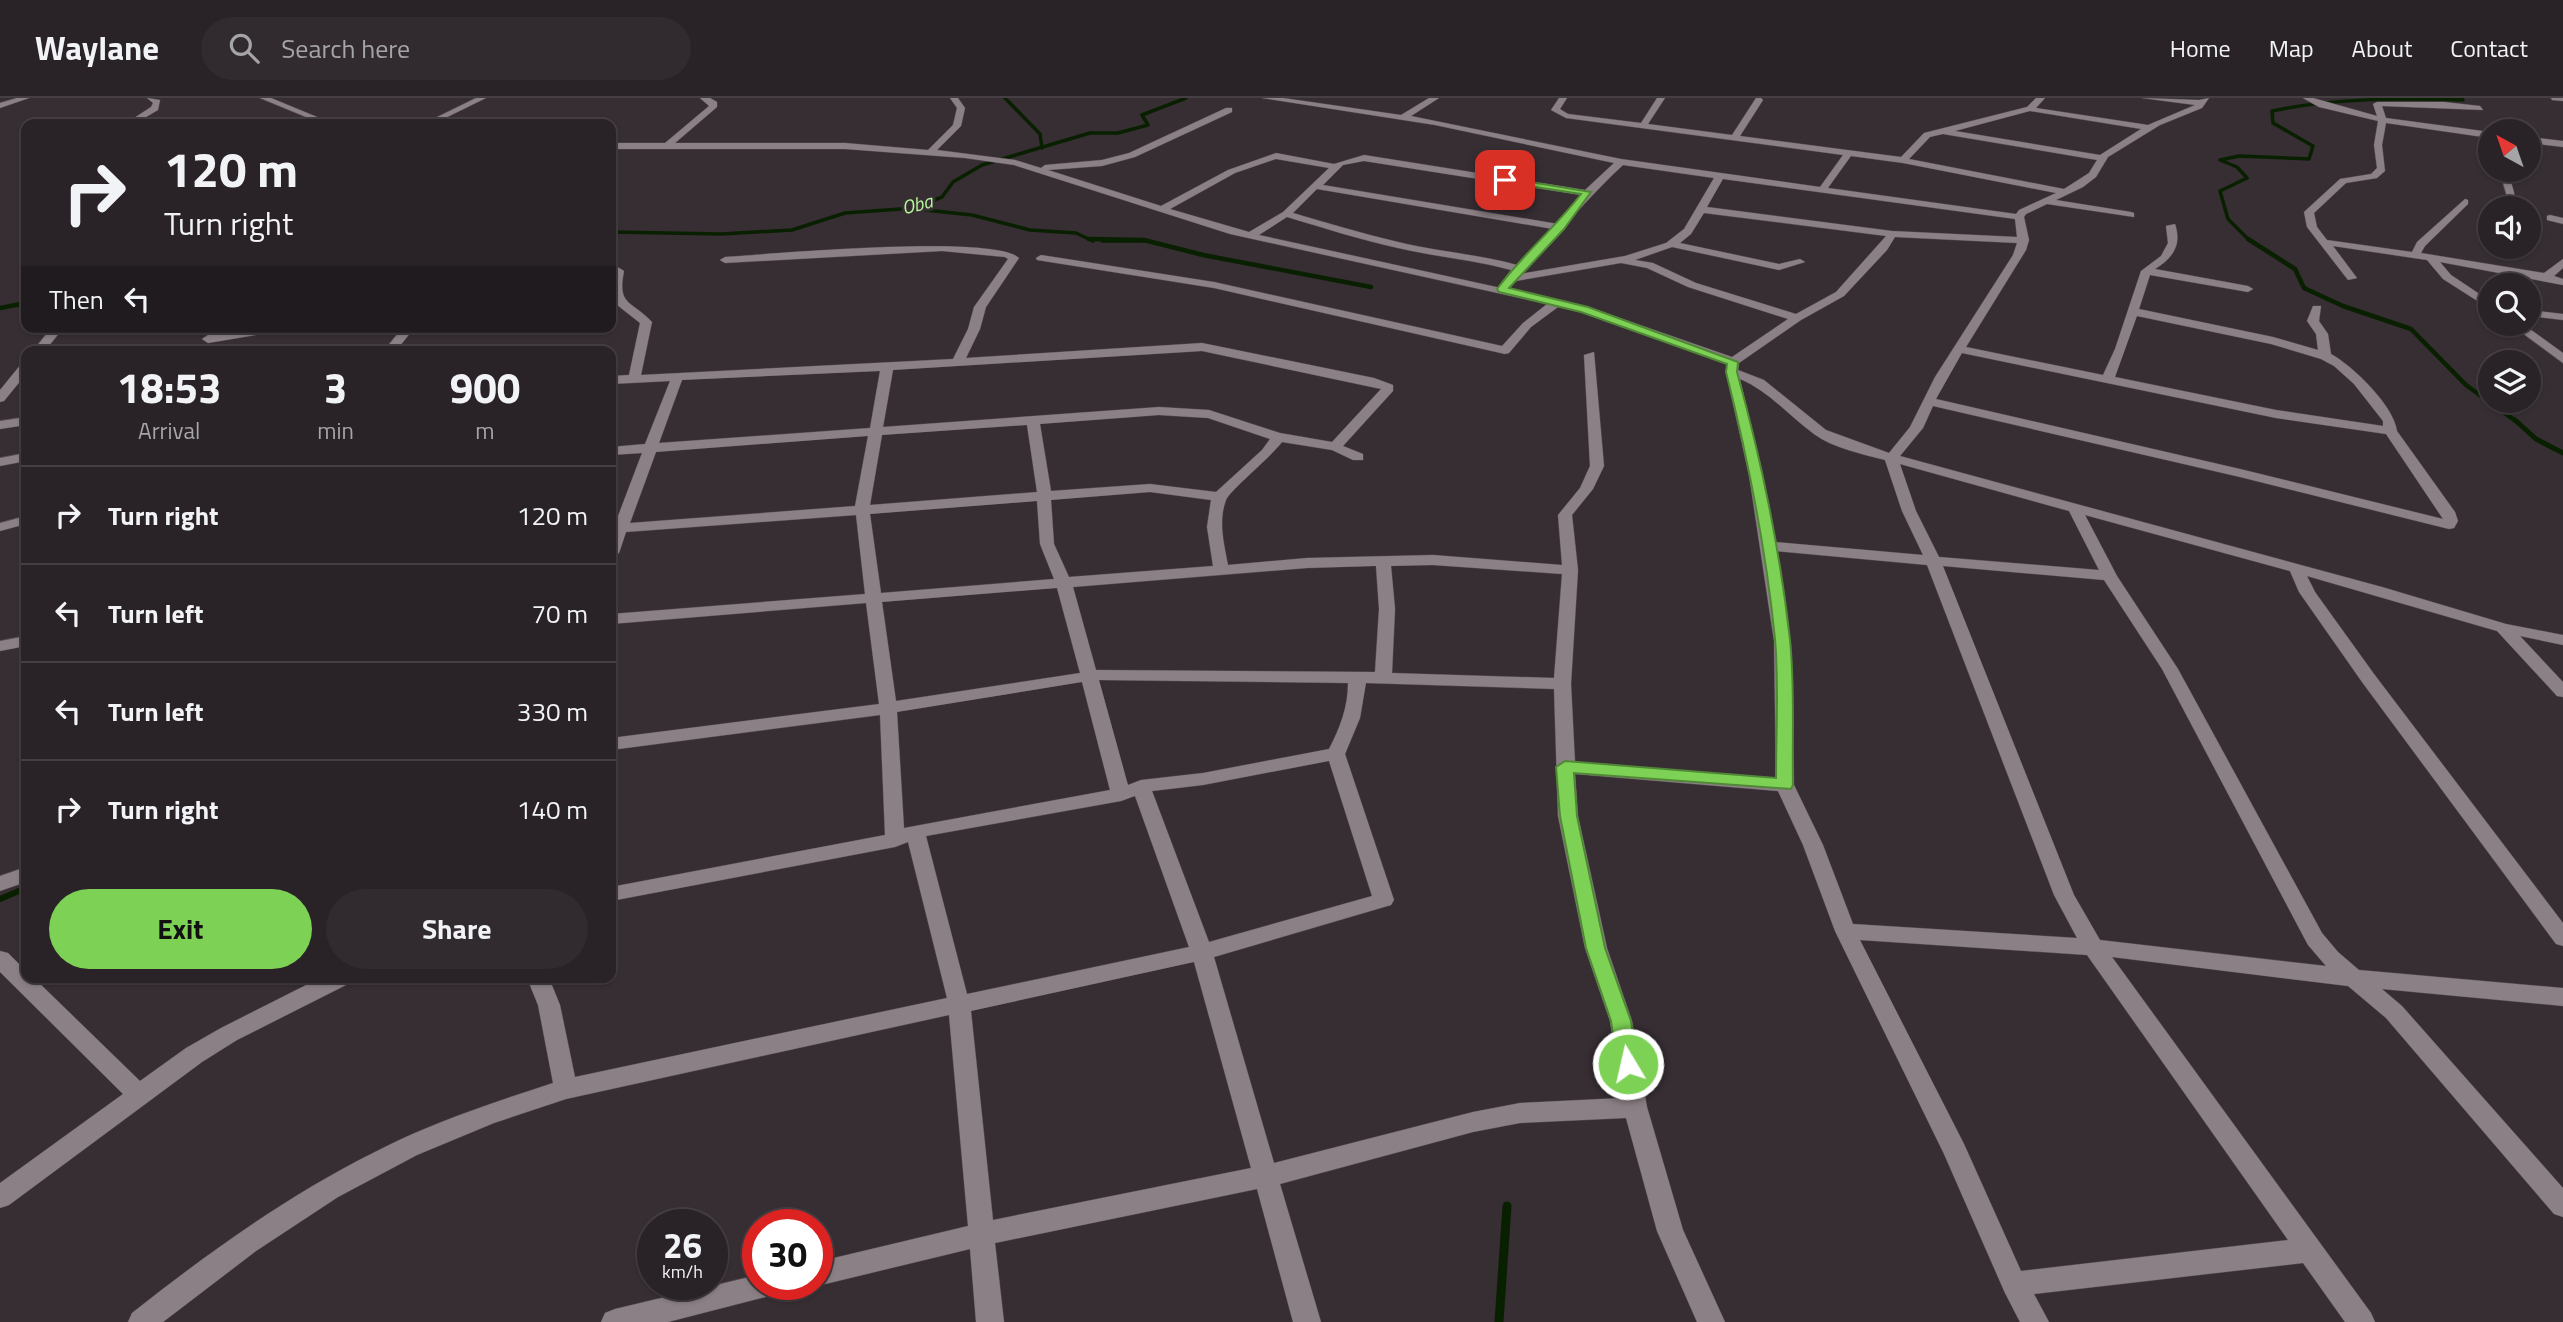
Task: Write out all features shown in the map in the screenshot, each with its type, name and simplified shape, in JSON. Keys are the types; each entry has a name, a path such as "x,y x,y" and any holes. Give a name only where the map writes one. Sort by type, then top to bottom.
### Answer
{"street":[{"path":"0,106 25,98"},
{"path":"137,119 155,108 157,102 152,98"},
{"path":"264,98 317,119"},
{"path":"438,119 482,98"},
{"path":"669,144 713,107 714,104 704,98"},
{"path":"929,153 957,126 961,108 954,98"},
{"path":"1266,98 1403,117 1621,162 2019,217 2093,175 2102,158 2150,128 2204,101"},
{"path":"1403,117 1435,98"},
{"path":"1563,98 1555,110 1558,113 1903,160 2066,192"},
{"path":"1643,126 1661,98"},
{"path":"2031,109 2041,98"},
{"path":"2146,98 2204,101"},
{"path":"2475,98 2485,119"},
{"path":"2555,98 2563,99"},
{"path":"2308,99 2382,120 2478,131"},
{"path":"1735,137 1759,100"},
{"path":"2352,278 2312,227 2309,212 2343,181 2374,176 2382,169 2378,145 2382,120 2377,107 2381,103 2480,108"},
{"path":"1903,160 1927,135 2031,109 2150,128"},
{"path":"1039,169 1102,163 1132,155 1229,110"},
{"path":"1942,131 2102,158"},
{"path":"2541,142 2563,145"},
{"path":"616,146 830,145 984,158 1039,169 1250,236 1502,289 1557,302 1632,325 1732,367 1760,383 1821,433 1862,450 2296,568 2503,628 2563,640"},
{"path":"1822,190 1849,153"},
{"path":"1162,209 1241,166 1276,156 1338,167"},
{"path":"1250,236 1286,214 1338,167 1349,160 1364,158 1587,192"},
{"path":"1502,289 1560,227 1587,192 1621,162"},
{"path":"1510,279 1616,260 1671,244 1684,235 1720,176"},
{"path":"1314,187 1560,227"},
{"path":"2046,201 2131,215"},
{"path":"2415,255 2421,244 2465,202"},
{"path":"1699,209 1892,234 2024,240"},
{"path":"1286,214 1397,244 1459,258 1487,260 1518,269"},
{"path":"1891,459 1916,428 1941,377 2008,268 2021,254 2024,240 2019,217"},
{"path":"2550,218 2563,221"},
{"path":"2108,378 2121,349 2146,271 2165,258 2173,243 2171,226"},
{"path":"1732,367 1797,318 1840,295 1884,248 1892,234"},
{"path":"2323,242 2430,257 2563,282"},
{"path":"1671,244 1779,267 1800,262"},
{"path":"725,260 942,248 1007,254 1014,258 980,307 974,329 958,362"},
{"path":"1646,253 1649,265"},
{"path":"2430,257 2447,277 2478,298"},
{"path":"1041,258 1214,285 1505,350 1527,325 1557,302"},
{"path":"1616,260 1649,265 1692,285 1797,318"},
{"path":"2546,277 2563,262"},
{"path":"2146,271 2248,289"},
{"path":"616,293 618,301 646,322 635,358 635,379"},
{"path":"2317,308 2314,321 2322,334 2325,356"},
{"path":"1931,402 2240,473 2449,525 2451,521 2448,512 2390,431 2389,421 2358,381 2338,363 2325,356 2251,336 2132,311"},
{"path":"2541,314 2563,317"},
{"path":"208,339 246,333"},
{"path":"2532,336 2563,359"},
{"path":"616,380 887,367 1202,347 1374,382 1390,388 1335,447"},
{"path":"1959,349 2276,414 2390,431"},
{"path":"1590,355 1597,466 1586,489 1565,515 1570,570 1562,684 1568,816 1596,948 1621,1021 1635,1107 1670,1231 1710,1322"},
{"path":"887,367 862,509 905,836 959,1004 990,1322"},
{"path":"1732,367 1748,433 1782,641 1785,785 1814,845 1845,931 1955,1152 2014,1284 2035,1322"},
{"path":"0,398 21,372"},
{"path":"677,378 616,529 1150,488 1219,497"},
{"path":"616,451 1100,414 1189,411 1209,414 1278,437 1335,447 1358,457"},
{"path":"1033,421 1044,495 1047,544 1064,583 1090,675 1131,790 1202,952 1307,1322"},
{"path":"0,425 21,422"},
{"path":"1222,568 1214,527 1219,497 1267,453 1278,437"},
{"path":"0,462 21,458"},
{"path":"1891,459 1909,511 1934,562 2064,895 2094,947 2361,1322"},
{"path":"2075,509 2109,576 2170,668 2315,939 2330,958 2394,1012 2563,1206"},
{"path":"0,527 21,521"},
{"path":"1767,546 2109,576"},
{"path":"616,619 874,600 1222,568 1433,560 1570,570"},
{"path":"1383,561 1387,609 1383,678"},
{"path":"2296,568 2307,592 2368,678 2563,938"},
{"path":"2503,628 2563,692"},
{"path":"0,646 21,642"},
{"path":"616,743 888,708 1090,675 1357,680 1383,678 1562,684"},
{"path":"142,1322 190,1283 358,1172 488,1115 566,1089 1202,952 1384,900 1336,754 1349,728 1357,701 1357,680"},
{"path":"616,893 1131,790 1336,754"},
{"path":"1565,767 1785,785"},
{"path":"0,884 21,876"},
{"path":"1845,931 2094,947 2352,978 2563,997"},
{"path":"0,959 21,980"},
{"path":"25,983 139,1095"},
{"path":"0,1197 139,1095 229,1034 330,983"},
{"path":"540,983 549,1005 566,1089"},
{"path":"833,1270 982,1234 1267,1176 1473,1122 1520,1113 1635,1107"},
{"path":"2014,1284 2309,1250"},
{"path":"615,1322 742,1291"}],"waterway":[{"path":"1005,98 1040,134 1042,147"},
{"name":"Oba","path":"1042,147 1090,133 1118,133 1148,125 1142,115 1186,98"},
{"path":"2248,239 2228,219 2220,191 2247,178 2237,167 2220,160 2239,156 2309,159 2313,146 2273,123 2272,111 2343,101 2463,100 2462,98"},
{"name":"Oba","path":"616,232 721,234 792,230 845,213 914,208 942,197 953,182 982,165 1042,147"},
{"path":"916,209 972,215 1030,230 1076,233 1093,241"},
{"path":"1089,239 1144,240 1203,255 1371,287"},
{"path":"2248,239 2295,269 2304,288 2343,306 2411,329 2466,385 2517,422"},
{"path":"1102,241 1147,241"},
{"name":"Oba","path":"0,308 21,304"},
{"path":"2515,420 2536,439 2563,453"},
{"path":"0,899 21,890"},
{"path":"1499,1322 1507,1206"}],"route":[{"path":"1505,180 1587,192 1560,227 1502,289 1584,309 1733,362 1732,372 1748,433 1763,516 1782,641 1785,785 1565,767 1568,816 1596,948 1621,1021 1628,1064"}]}
